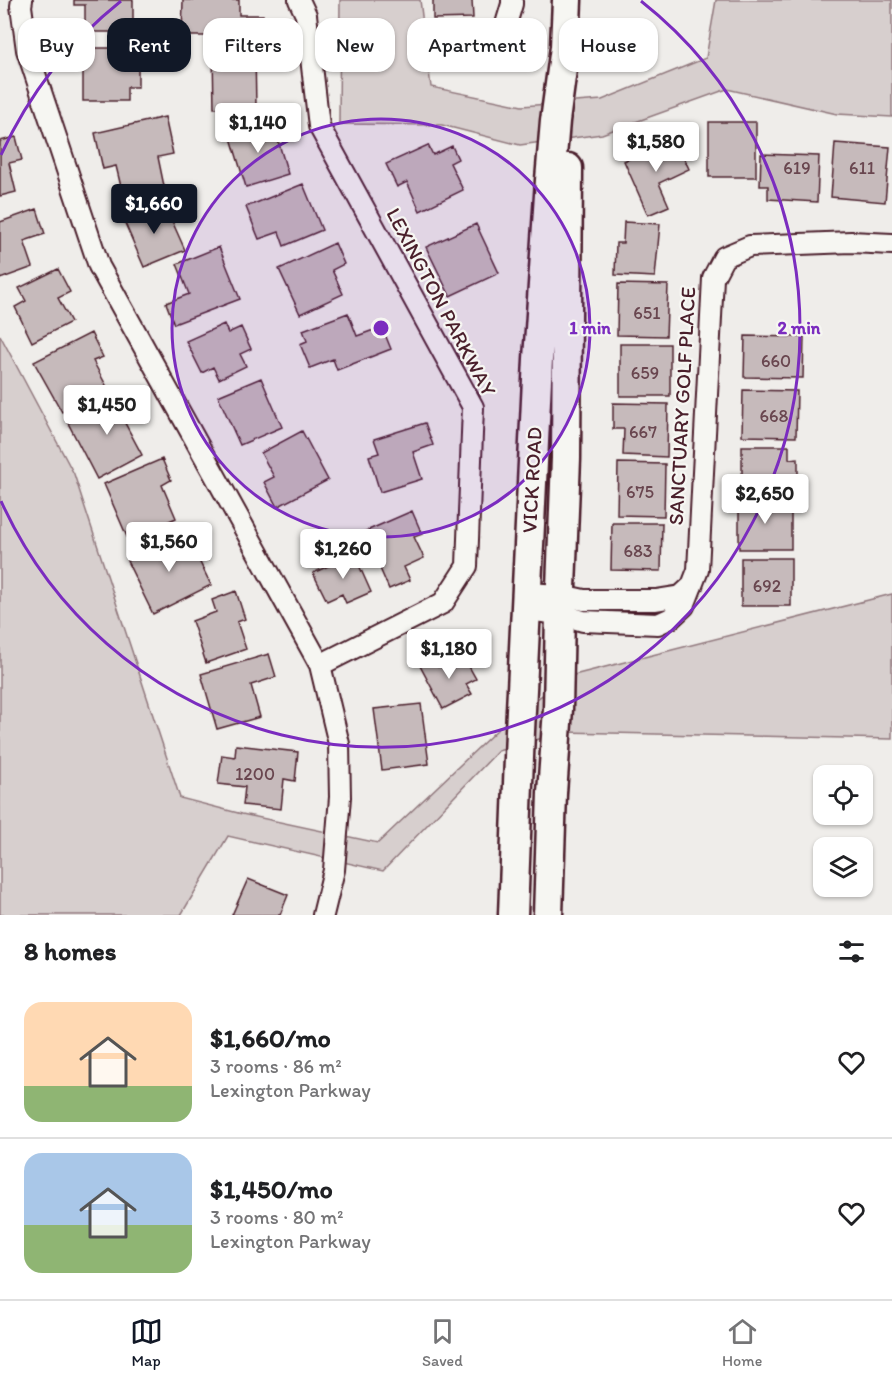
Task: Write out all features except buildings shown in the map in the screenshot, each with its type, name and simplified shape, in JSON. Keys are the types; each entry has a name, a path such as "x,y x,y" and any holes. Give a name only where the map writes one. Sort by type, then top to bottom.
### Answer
{"street":[{"path":"22,0 27,50 99,266 320,666 339,744 340,797 334,870 323,915"},
{"name":"LEXINGTON PARKWAY","path":"299,0 306,15 319,126 473,407 467,566 443,603 320,666"},
{"path":"508,18 512,0"},
{"name":"VICK ROAD","path":"566,18 567,0"},
{"name":"VICK ROAD","path":"513,915 538,359 550,180 562,72"},
{"name":"VICK ROAD","path":"548,915 552,793 558,709 566,458 570,122 567,72"},
{"name":"SANCTUARY GOLF PLACE","path":"560,604 583,621 646,624 658,624 671,618 684,606 698,570 713,278 724,257 750,246 851,242 892,244"},
{"name":"SANCTUARY GOLF PLACE","path":"527,601 560,604 584,600 657,600 681,596 692,586"},
{"path":"646,600 646,624"}],"shaded area":[{"path":"340,0 420,0 422,18 407,18 407,72 429,72 431,87 522,106 602,100 706,58 716,0 892,0 892,117 837,114 727,89 602,134 520,145 442,125 339,124 339,72 395,72 395,18 340,18"},
{"path":"0,335 74,474 180,798 242,814 378,843 499,728 566,677 892,594 892,739 563,732 498,751 383,871 228,836 181,915 0,915"}]}
